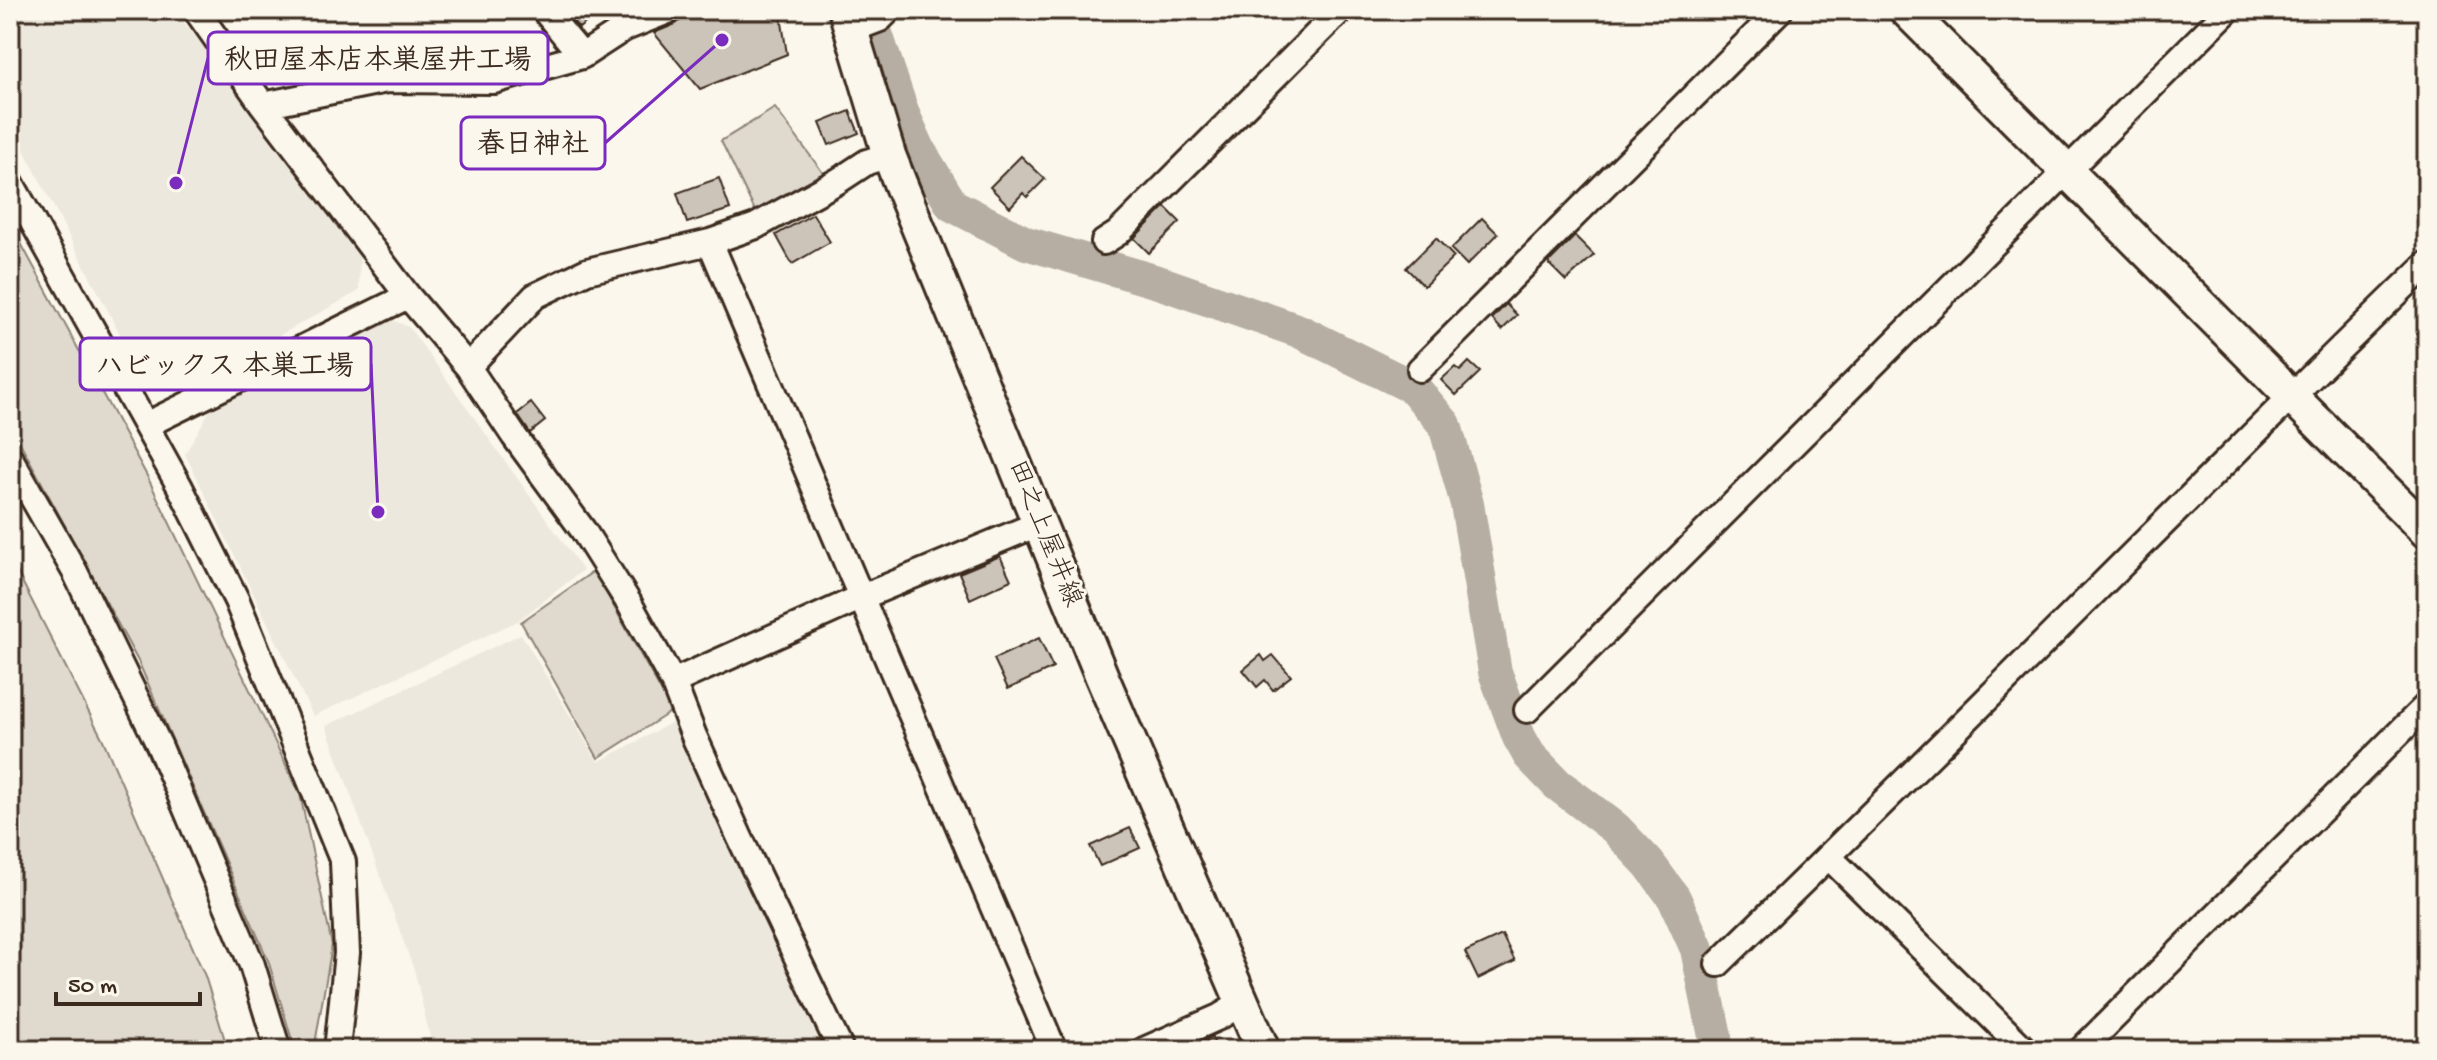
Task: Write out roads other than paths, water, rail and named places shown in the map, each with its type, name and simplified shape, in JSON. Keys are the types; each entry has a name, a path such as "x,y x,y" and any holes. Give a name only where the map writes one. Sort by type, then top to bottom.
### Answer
{"main road":[{"path":"1906,10 2427,532"},
{"name":"田之上屋井線","path":"848,20 889,155 1038,524 1263,1050"}],"street":[{"path":"196,10 263,105 408,296 468,367 583,530 629,603 673,682 740,838 841,1050"},
{"path":"544,10 582,56"},
{"path":"263,105 387,80 494,81 582,56 625,28 670,10"},
{"path":"848,20 880,19 889,10"},
{"path":"1104,242 1118,233 1341,10"},
{"path":"1420,369 1780,10"},
{"path":"1527,710 2228,10"},
{"path":"468,367 535,296 587,271 710,242 756,226 867,162 889,155"},
{"path":"10,181 180,487 237,601 343,862 347,953 337,1050"},
{"path":"710,242 1054,1050"},
{"path":"1718,964 2427,264"},
{"path":"146,425 408,296"},
{"path":"10,458 75,572 159,745 252,965 278,1050"},
{"path":"673,682 862,597 1038,524"},
{"path":"2081,1050 2427,705"},
{"path":"1829,857 2025,1050"},
{"path":"1144,1050 1219,1017 1242,1003"}],"waterway":[{"path":"868,10 902,112 920,152 952,205 1026,243 1161,283 1299,331 1414,388 1445,425 1467,504 1495,672 1519,737 1529,755 1557,784 1615,828 1649,864 1674,898 1697,949 1715,1036 1714,1050"}],"place":[{"name":"春日神社","path":"722,40"},
{"name":"秋田屋本店本巣屋井工場","path":"176,183"},
{"name":"ハビックス 本巣工場","path":"378,512"}]}
